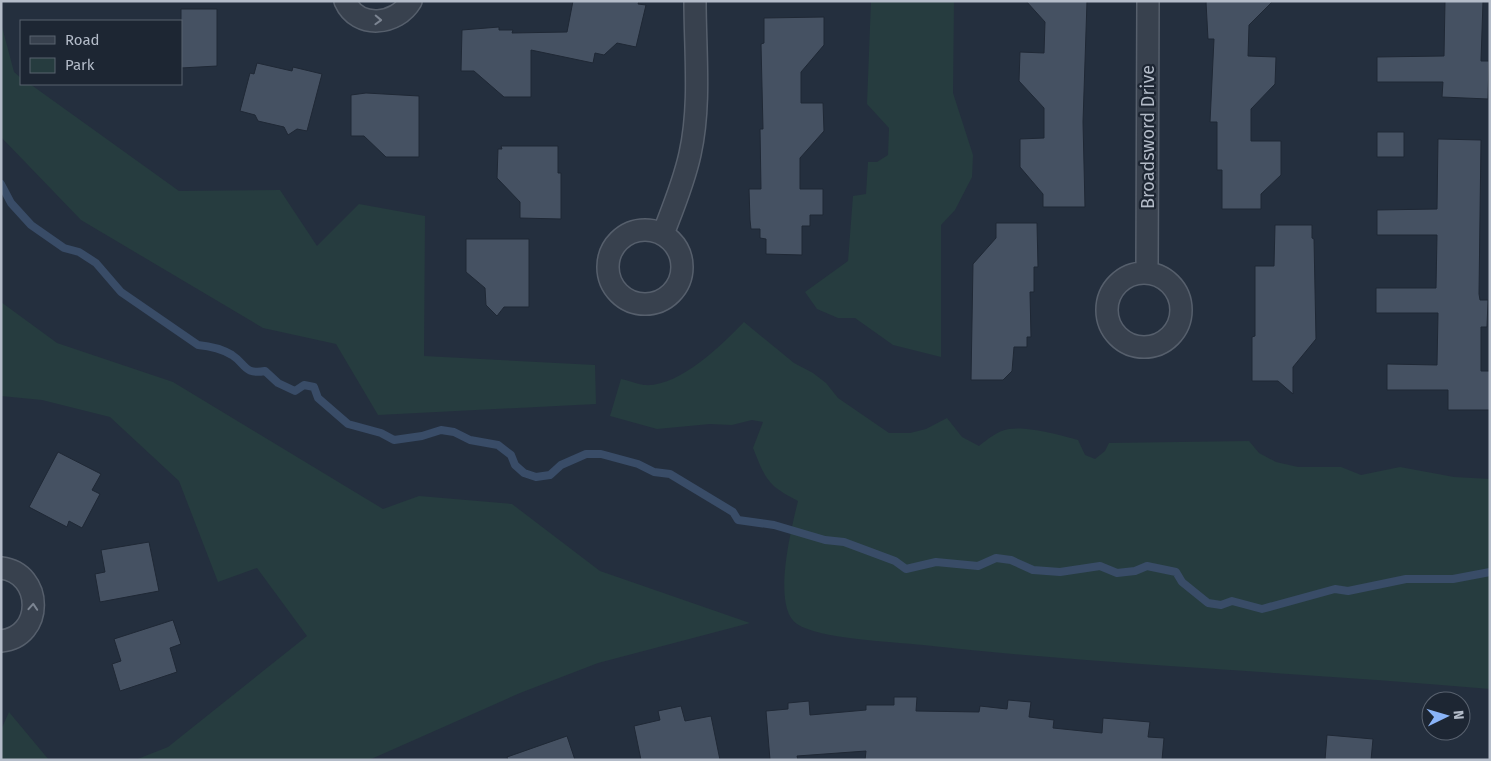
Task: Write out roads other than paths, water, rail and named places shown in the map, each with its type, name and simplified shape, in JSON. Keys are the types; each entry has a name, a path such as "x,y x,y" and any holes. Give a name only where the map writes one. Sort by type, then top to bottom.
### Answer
{"street":[{"path":"345,1 354,13 374,21 396,18 411,1"},
{"path":"662,234 680,189 690,153 696,112 695,1"},
{"name":"Broadsword Drive","path":"1147,272 1148,1"},
{"path":"1,568 18,574 26,581 34,601 30,622 23,631 14,637 1,641"}],"waterway":[{"path":"1,184 11,203 31,225 64,248 79,252 96,263 121,292 198,345 228,353 237,358 249,370 265,371 278,383 295,391 304,385 314,387 318,398 348,424 381,433 394,440 422,436 441,430 454,432 470,440 498,445 511,455 515,465 524,473 536,477 550,475 561,465 586,454 601,454 638,464 654,472 670,474 733,512 738,520 774,525 825,540 844,542 895,561 906,569 936,562 978,566 996,558 1011,560 1033,570 1060,572 1100,566 1117,573 1135,571 1147,566 1176,572 1182,582 1208,603 1221,605 1232,601 1262,609 1335,589 1348,591 1406,579 1453,579 1490,572"}]}
